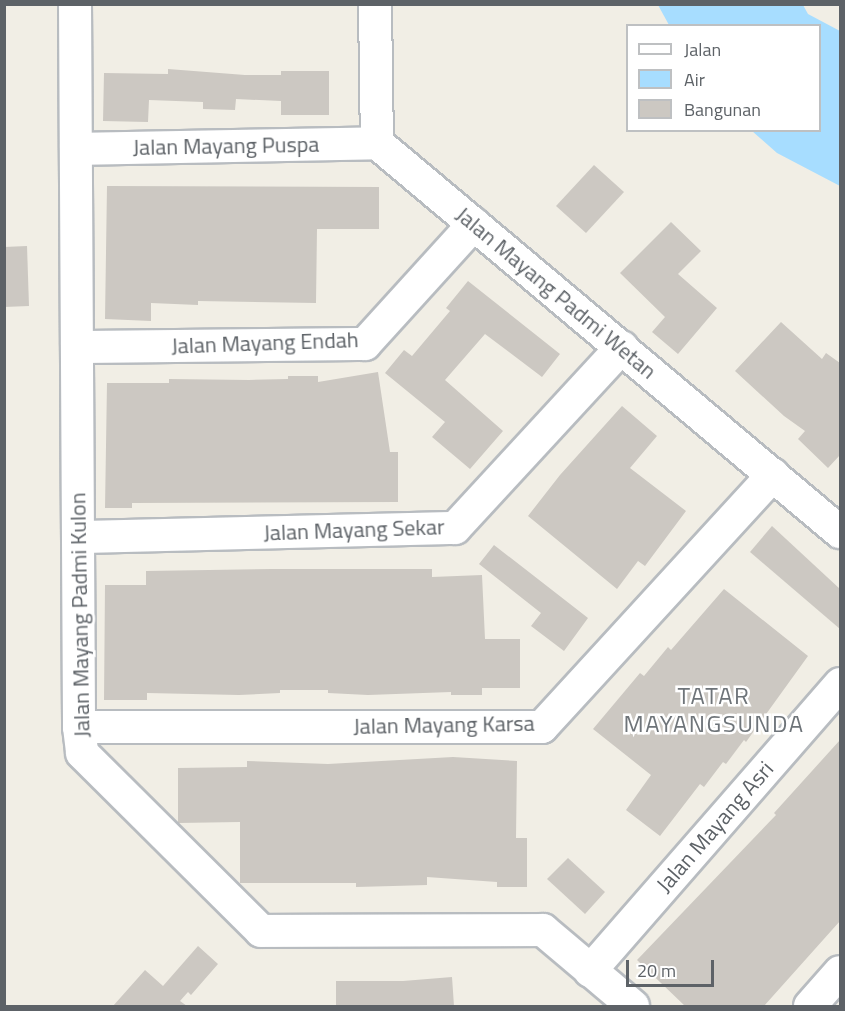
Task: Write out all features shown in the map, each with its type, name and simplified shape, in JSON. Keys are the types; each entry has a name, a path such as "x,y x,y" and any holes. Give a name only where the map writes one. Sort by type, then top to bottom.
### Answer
{"street":[{"name":"Jalan Mayang Padmi Kulon","path":"75,4 79,727 82,753 261,931 543,930 633,1006"},
{"path":"375,4 377,143"},
{"name":"Jalan Mayang Puspa","path":"76,149 377,143"},
{"name":"Jalan Mayang Padmi Wetan","path":"377,143 840,532"},
{"name":"Jalan Mayang Endah","path":"77,347 365,344 474,224"},
{"name":"Jalan Mayang Sekar","path":"79,537 455,528 622,347"},
{"name":"Jalan Mayang Karsa","path":"79,727 542,727 773,476"},
{"name":"Jalan Mayang Asri","path":"590,971 840,684"},
{"path":"810,1006 840,972"}],"water":[{"path":"658,5 803,5 808,14 840,31 840,186 777,153 753,132 821,132 821,24 668,24"}],"building":[{"path":"168,69 245,75 281,75 281,71 329,71 329,115 281,115 281,101 236,99 235,110 203,109 203,102 149,100 148,122 103,121 104,73 168,74"},
{"path":"594,165 624,192 586,233 556,206"},
{"path":"107,186 379,187 379,229 317,229 316,303 198,301 198,305 151,303 151,321 105,319"},
{"path":"671,222 701,251 678,274 717,308 678,354 652,332 665,317 620,273"},
{"path":"27,246 29,306 4,307 4,247"},
{"path":"468,281 560,354 542,377 485,334 445,380 503,431 470,469 432,437 445,422 385,373 404,350 412,356 450,311 446,308"},
{"path":"781,322 822,359 826,353 840,363 840,455 828,468 798,439 805,431 784,416 735,371"},
{"path":"378,372 390,452 398,452 398,502 132,503 132,508 105,508 107,383 169,383 169,379 288,379 288,376 318,376 318,382"},
{"path":"622,406 657,436 630,468 686,511 645,566 638,561 617,589 528,516 560,475"},
{"path":"772,526 840,589 840,629 750,552"},
{"path":"494,545 588,618 564,651 531,626 541,613 479,564"},
{"path":"432,569 432,577 482,575 485,639 520,639 520,688 482,688 482,695 451,695 451,692 368,695 328,693 328,690 280,690 280,693 239,695 147,693 147,700 104,700 105,585 146,585 146,571"},
{"path":"724,589 808,656 746,742 744,740 726,764 723,762 704,787 700,784 660,836 626,810 651,775 593,729 640,673 644,676 668,647 671,650"},
{"path":"840,740 840,921 764,1006 685,1006 637,960 776,815 774,813"},
{"path":"453,757 517,761 516,838 527,838 527,887 497,887 497,882 427,877 427,885 356,887 356,883 240,883 240,822 178,823 178,768 247,767 247,761 328,764"},
{"path":"568,858 605,892 585,914 547,879"},
{"path":"198,946 218,964 191,995 188,992 180,1001 187,1006 113,1006 145,970 163,986"},
{"path":"452,977 454,1006 336,1006 336,981 403,981"}],"district":[{"name":"TATAR MAYANGSUNDA","path":"714,710"}]}
